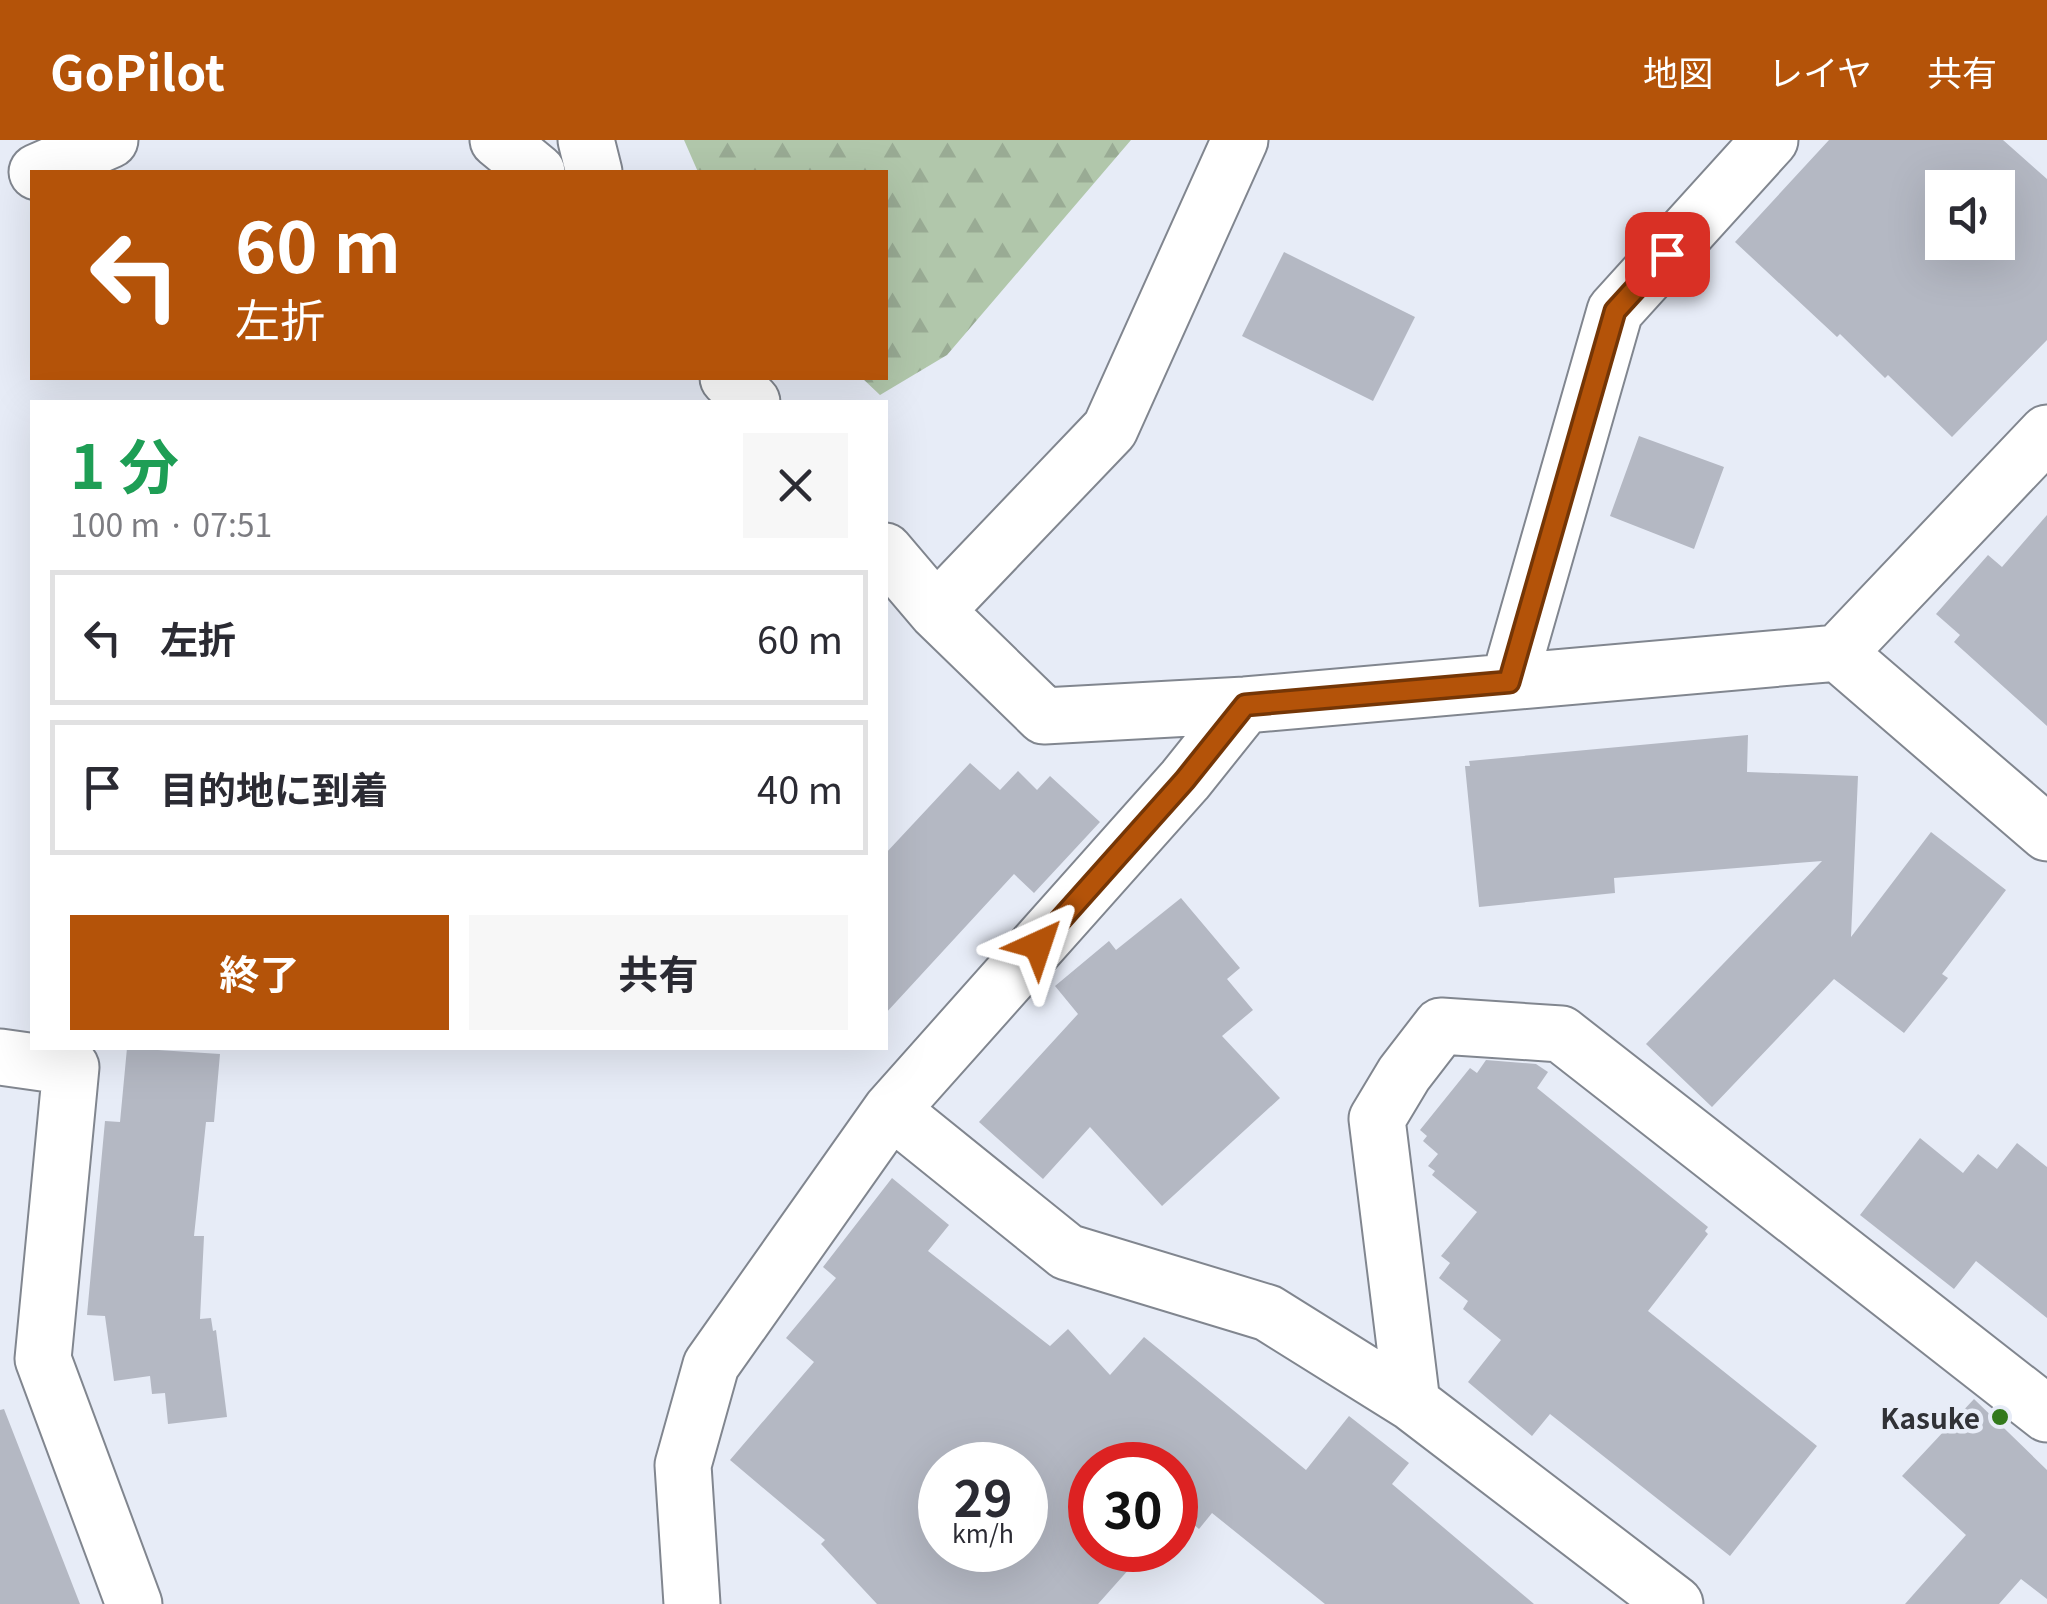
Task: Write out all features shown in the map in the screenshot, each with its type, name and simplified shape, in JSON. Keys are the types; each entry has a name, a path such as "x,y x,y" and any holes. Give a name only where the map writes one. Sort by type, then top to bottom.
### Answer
{"street":[{"path":"16,175 110,140"},
{"path":"498,140 536,170"},
{"path":"586,140 594,170"},
{"path":"936,611 1110,429 1240,140"},
{"path":"1509,682 1615,311 1770,140"},
{"path":"730,380 750,400"},
{"path":"888,554 936,611 1044,716 1245,705 1838,653 2047,433"},
{"path":"1838,653 2047,833"},
{"path":"692,1604 683,1465 710,1364 891,1110 1185,780 1245,705"},
{"path":"1412,1403 1376,1118 1442,1026 1561,1034 2047,1414"},
{"path":"0,1057 71,1066 42,1359 134,1604"},
{"path":"891,1110 1068,1252 1268,1313 1412,1403 1675,1604"}],"green space":[{"path":"684,140 1131,140 947,355 880,395 864,380 888,380 888,170 697,170"}],"building":[{"path":"1829,140 2003,140 2047,179 2047,340 1952,437 1888,375 1885,378 1840,334 1837,337 1735,242"},
{"path":"1284,252 1415,317 1373,401 1242,336"},
{"path":"1639,436 1724,467 1694,549 1610,516"},
{"path":"2047,515 2047,726 1954,642 1960,635 1936,614 1988,555 2002,567"},
{"path":"1748,735 1747,772 1858,776 1851,937 1931,832 2006,890 1942,974 1948,978 1904,1033 1834,979 1712,1107 1646,1044 1822,861 1614,878 1615,893 1479,907 1465,766 1470,766 1469,761"},
{"path":"970,763 1000,790 1018,771 1037,790 1050,776 1100,822 1034,893 1014,874 888,1011 888,851"},
{"path":"1181,898 1240,968 1227,979 1253,1010 1222,1036 1280,1098 1162,1206 1090,1127 1043,1179 979,1122 1078,1014 1055,986 1109,941 1116,950"},
{"path":"127,1050 220,1054 214,1122 206,1122 194,1236 204,1236 200,1319 211,1318 213,1331 216,1330 227,1417 168,1424 165,1393 152,1394 150,1376 114,1381 105,1316 87,1315 105,1121 120,1122"},
{"path":"1486,1060 1536,1064 1548,1072 1537,1088 1708,1227 1708,1234 1648,1311 1817,1446 1730,1556 1550,1414 1532,1436 1468,1382 1501,1340 1463,1309 1468,1301 1439,1278 1450,1263 1441,1256 1477,1212 1432,1175 1435,1171 1428,1166 1438,1154 1423,1141 1427,1136 1420,1130 1470,1068 1477,1073"},
{"path":"1920,1138 1963,1173 1978,1154 1997,1169 2017,1143 2047,1167 2047,1318 1976,1261 1954,1289 1860,1215"},
{"path":"892,1178 949,1225 928,1251 1050,1346 1068,1329 1110,1375 1144,1337 1306,1470 1349,1416 1409,1463 1392,1484 1534,1604 1325,1604 1212,1513 1198,1528 1198,1442 1068,1442 1068,1572 1126,1572 1098,1604 877,1604 821,1544 825,1540 730,1460 814,1362 786,1338 836,1278 823,1267"},
{"path":"1974,1399 2047,1470 2047,1599 2021,1579 1999,1604 1905,1604 1966,1535 1902,1476"},
{"path":"4,1409 80,1604 0,1604 0,1410"}],"place":[{"name":"Kasuke","path":"2000,1417"}],"route":[{"path":"1038,945 1185,780 1245,705 1509,682 1615,311 1667,254"}]}
